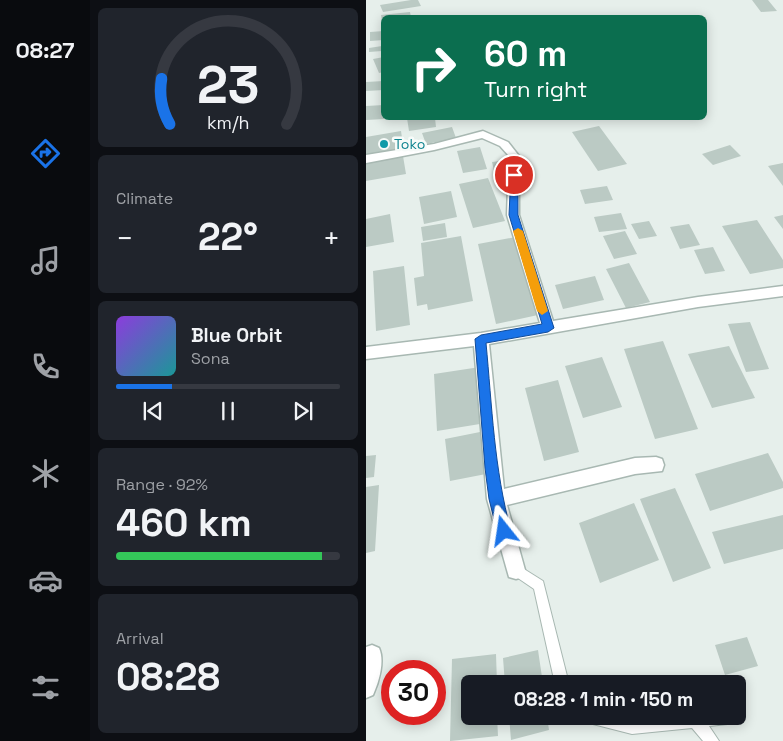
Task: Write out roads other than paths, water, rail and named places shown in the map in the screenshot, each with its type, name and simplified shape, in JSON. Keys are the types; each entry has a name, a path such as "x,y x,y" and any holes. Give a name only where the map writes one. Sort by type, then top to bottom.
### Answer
{"street":[{"path":"366,159 434,147 483,134 504,144 514,156 513,215 548,328"},
{"path":"366,352 481,339 698,302 783,291"},
{"path":"481,339 487,430 496,499 516,570"},
{"path":"496,499 635,466 656,465"},
{"path":"366,688 372,655"}],"lane":[{"path":"516,570 538,585 560,675"},
{"path":"624,725 632,727 653,725"},
{"path":"699,725 712,741"}],"place":[{"name":"Toko","path":"384,144"}]}
